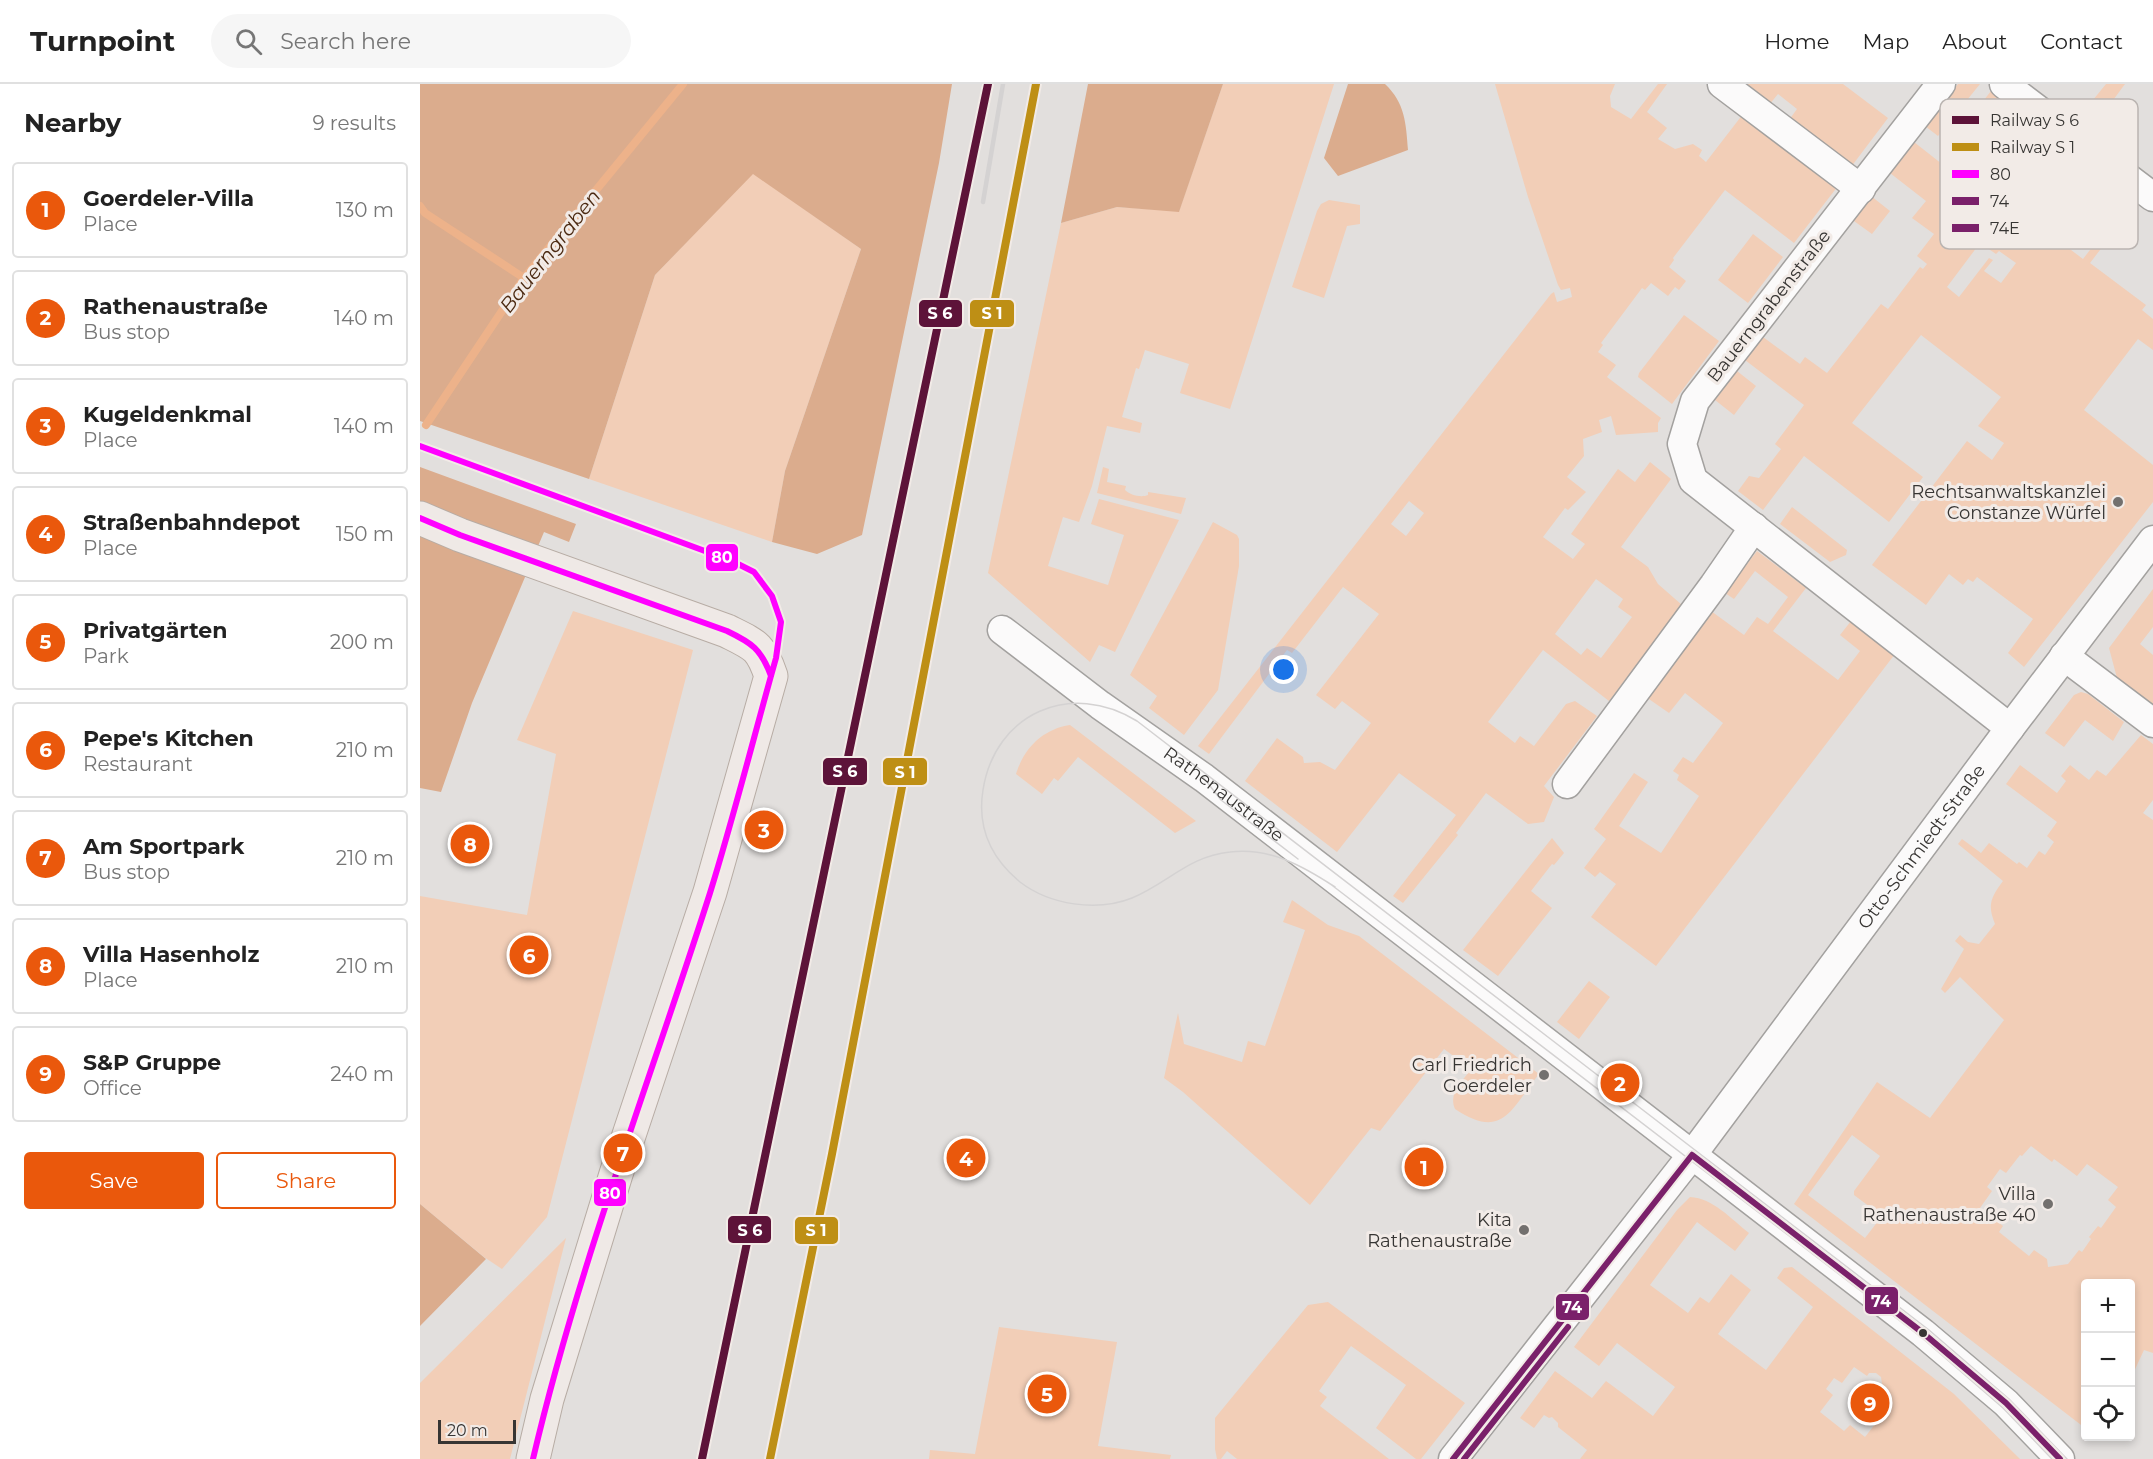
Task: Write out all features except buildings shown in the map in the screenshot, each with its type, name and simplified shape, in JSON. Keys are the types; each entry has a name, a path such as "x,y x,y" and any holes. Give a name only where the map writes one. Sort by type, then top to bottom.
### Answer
{"main road":[{"path":"420,518 460,535 727,631 761,650 771,676 710,892 616,1173 546,1399 533,1459"}],"street":[{"path":"1722,84 1860,189"},
{"name":"Bauerngrabenstraße","path":"1941,84 1695,401 1682,444 1693,480 2010,728"},
{"path":"2004,84 2024,99"},
{"path":"2138,186 2153,197"},
{"path":"1567,784 1755,527"},
{"name":"Otto-Schmiedt-Straße","path":"1453,1459 1692,1155 2153,540"},
{"name":"Rathenaustraße","path":"1002,630 1100,705 1179,759 1923,1333 2006,1403 2060,1459"},
{"path":"2064,656 2153,723"}],"shaded area":[{"path":"420,84 952,84 939,163 862,535 817,554 772,542 785,471 861,249 753,174 655,275 589,479 420,421"},
{"path":"1088,84 1223,84 1179,212 1117,207 1061,223"},
{"path":"1223,84 1334,84 1230,409 1180,393 1189,364 1145,350 1139,369 1136,368 1122,417 1142,423 1140,433 1107,426 1092,486 1079,522 1063,517 1048,566 1108,585 1124,535 1091,524 1099,499 1179,520 1115,652 1099,645 1090,662 988,573 1061,223 1117,207 1179,211"},
{"path":"1348,84 1385,84 1392,91 1401,106 1408,150 1338,176 1324,158"},
{"path":"1495,84 1615,84 1610,96 1611,107 1631,119 1658,84 1667,84 1647,112 1667,128 1658,139 1675,149 1693,144 1702,150 1699,156 1706,162 1743,114 1838,186 1794,243 1725,190 1673,258 1669,267 1686,281 1679,290 1675,287 1668,296 1651,283 1645,290 1642,288 1601,343 1603,345 1598,352 1616,365 1607,377 1661,418 1658,423 1658,432 1616,435 1611,416 1599,420 1602,432 1583,439 1584,456 1567,477 1586,492 1568,510 1565,508 1543,537 1573,559 1585,544 1571,534 1618,469 1635,482 1650,462 1671,479 1621,547 1648,567 1658,584 1682,605 1609,701 1543,650 1488,722 1515,743 1520,736 1534,746 1566,704 1575,701 1597,716 1544,786 1554,797 1544,822 1528,824 1486,793 1456,833 1458,835 1403,903 1393,896 1456,815 1399,773 1337,852 1245,781 1277,738 1303,757 1304,763 1320,762 1335,770 1371,723 1342,701 1335,709 1316,695 1379,614 1343,587 1292,653 1287,650 1209,754 1198,746 1551,294 1554,292 1557,302 1572,297 1570,288 1561,290 1558,285 1528,197","holes":["1409,501 1424,513 1406,536 1391,524","1596,579 1623,599 1618,607 1632,617 1601,658 1587,648 1581,655 1555,634"]},
{"path":"1741,84 1843,84 1888,118 1851,167 1789,120 1797,109 1778,94 1769,105"},
{"path":"1958,84 1980,84 1968,99 1946,99"},
{"path":"2106,84 2125,84 2114,99 2094,99"},
{"path":"1991,91 2001,99 1985,99"},
{"path":"1940,107 1940,134 1938,136 1925,126"},
{"path":"1914,142 1940,162 1940,249 1976,249 1947,287 1959,297 1989,258 1993,260 1984,271 2001,283 2016,263 1999,251 1996,254 1989,249 2070,249 2083,259 2091,249 2101,249 2090,263 2146,305 2142,310 2153,319 2153,350 2138,339 2084,410 2153,465 2153,502 2024,667 2008,653 2033,619 1977,577 1973,582 1968,579 1963,585 1949,574 1926,605 1872,565 1967,441 1992,460 2004,443 1978,426 2001,397 1921,335 1852,423 1923,477 1889,522 1804,456 1763,510 1738,491 1749,476 1759,478 1781,449 1775,444 1804,405 1745,360 1763,337 1800,364 1805,357 1827,373 1881,304 1888,309 1920,267 1923,269 1927,264 1917,256 1934,234 1912,218 1926,201 1890,173"},
{"path":"753,173 861,249 785,471 772,542 589,479 655,275"},
{"path":"1871,196 1890,211 1872,234 1854,221"},
{"path":"1329,200 1360,205 1360,224 1347,226 1324,298 1292,287 1317,211 1321,204"},
{"path":"1753,234 1783,257 1748,303 1718,280"},
{"path":"1684,315 1719,341 1672,404 1638,377"},
{"path":"1737,371 1756,386 1734,415 1715,400"},
{"path":"420,467 576,524 569,542 544,532 472,703 441,792 420,788"},
{"path":"1103,467 1109,469 1107,482 1126,486 1125,490 1133,495 1145,496 1148,492 1186,498 1181,514 1097,493"},
{"path":"1792,507 1847,550 1846,555 1830,562 1780,524"},
{"path":"1213,522 1237,535 1239,566 1218,690 1184,735 1149,708 1157,696 1130,675"},
{"path":"1757,551 1806,588 1773,631 1838,680 1860,651 1840,635 1851,621 1895,654 1656,966 1591,917 1616,884 1600,872 1595,877 1584,868 1606,839 1594,829 1634,773 1648,782 1619,826 1661,853 1699,796 1677,780 1679,775 1673,771 1683,757 1693,763 1723,723 1685,693 1669,713 1646,697 1711,611 1744,635 1757,617 1768,624 1788,597 1755,571 1734,599 1725,593"},
{"path":"2153,589 2153,627 2140,644 2153,655 2153,706 2117,678 2109,648"},
{"path":"573,611 693,650 547,1217 502,1269 420,1204 420,896 527,915 556,754 517,740"},
{"path":"2081,692 2088,694 2124,722 2113,741 2085,720 2064,747 2045,733 2074,695"},
{"path":"1070,725 1196,821 1175,833 1078,757 1058,781 1054,778 1042,794 1016,774 1024,756 1036,741 1051,731"},
{"path":"2141,735 2153,744 2153,800 2143,813 2153,820 2153,1353 2144,1350 2135,1369 2135,1279 2081,1279 2081,1425 1794,1204 1877,1082 1930,1118 2004,1020 1960,977 1945,993 1941,989 1964,949 1955,941 1960,935 1968,942 1979,944 1995,924 1991,906 2003,881 1958,844 1962,839 1981,853 1989,843 2017,864 2019,862 2027,868 2039,851 2045,855 2054,842 2047,836 2057,822 2006,784 2020,765 2057,793 2066,781 2061,776 2070,765 2089,780 2097,770 2106,776","holes":["1852,1135 1880,1156 1854,1191 1854,1195 1882,1216 1865,1238 1808,1195","2031,1146 2052,1162 2054,1159 2077,1176 2087,1164 2118,1187 2108,1200 2116,1207 2101,1228 2098,1226 2089,1237 2091,1239 2082,1252 2079,1250 2068,1264 2048,1267 2047,1259 2034,1250 2029,1256 1999,1232 2003,1226 1980,1208 1992,1191 1987,1187 2000,1169 2006,1173 2020,1155 2022,1156"]},
{"path":"1552,838 1564,853 1554,865 1552,864 1531,891 1552,908 1498,976 1463,950"},
{"path":"1292,900 1328,925 1359,936 1539,1074 1513,1109 1504,1117 1484,1122 1455,1109 1453,1098 1455,1093 1471,1069 1444,1049 1380,1131 1371,1128 1310,1205 1183,1092 1164,1078 1178,1013 1184,1044 1242,1062 1248,1041 1265,1046 1305,930 1283,922"},
{"path":"1589,981 1610,997 1579,1039 1557,1022"},
{"path":"1690,1197 1698,1198 1714,1205 1749,1233 1735,1251 1697,1222 1650,1285 1688,1313 1700,1297 1709,1303 1731,1274 1751,1290 1718,1334 1766,1370 1813,1307 1777,1278 1784,1268 1792,1267 1954,1394 2020,1459 1580,1459 1587,1450 1558,1427 1558,1423 1552,1417 1544,1415 1534,1428 1520,1418 1555,1371 1592,1398 1606,1381 1653,1416 1675,1387 1617,1343 1599,1366 1574,1347 1677,1210","holes":["1854,1367 1867,1376 1869,1373 1876,1373 1881,1377 1880,1386 1892,1396 1880,1411 1883,1414 1865,1437 1850,1425 1844,1431 1820,1412 1833,1395 1826,1389 1834,1378 1842,1383"]},
{"path":"420,1204 486,1259 420,1326"},
{"path":"566,1238 510,1459 420,1459 420,1383"},
{"path":"1328,1302 1465,1403 1421,1459 1416,1459 1376,1428 1406,1385 1351,1346 1319,1391 1327,1397 1320,1406 1389,1459 1237,1459 1227,1451 1221,1459 1217,1459 1215,1418 1308,1305"},
{"path":"999,1327 1117,1342 1098,1446 1171,1455 1170,1459 929,1459 930,1450 975,1454"}],"waterway":[{"name":"Bauerngraben","path":"426,425 524,278 683,84"},
{"path":"420,206 425,213 524,278"}],"tram line":[{"path":"1335,887 1298,865 1272,855 1244,851 1202,859 1145,892 1118,902 1104,905 1074,904 1045,896 1032,890 1010,873 988,841 982,817 982,804 990,763 1003,741 1020,724 1040,711 1062,705 1087,704 1112,709 1137,721 1929,1330 2009,1399 2067,1459"},
{"path":"1203,777 1221,800 1298,859"},
{"path":"1329,883 1921,1337 2003,1408 2052,1459"}],"railway":[{"path":"968,177 984,84"},
{"path":"983,202 1003,84"}],"transit line":[{"path":"702,1459 988,84"},
{"path":"770,1459 832,1154 1036,84"},
{"name":"80","path":"420,446 732,561 754,572 772,596 781,622 776,658 719,864 593,1245 551,1387 533,1459"},
{"name":"80","path":"420,518 460,535 727,631 755,648 771,676"},
{"name":"74","path":"1692,1155 1923,1333 2006,1403 2060,1459"},
{"name":"74","path":"1453,1459 1692,1155"},
{"name":"74E","path":"1464,1459 1568,1327"}],"place":[{"name":"Rechtsanwaltskanzlei Constanze Würfel","path":"2118,502"},
{"name":"Kugeldenkmal","path":"764,830"},
{"name":"Villa Hasenholz","path":"470,844"},
{"name":"Pepe's Kitchen","path":"529,955"},
{"name":"Carl Friedrich Goerdeler","path":"1544,1075"},
{"name":"Rathenaustraße","path":"1620,1083"},
{"name":"Am Sportpark","path":"623,1153"},
{"name":"Straßenbahndepot","path":"966,1158"},
{"name":"Goerdeler-Villa","path":"1424,1167"},
{"name":"Villa Rathenaustraße 40","path":"2048,1204"},
{"name":"Kita Rathenaustraße","path":"1524,1230"},
{"name":"Privatgärten","path":"1047,1394"},
{"name":"S&P Gruppe","path":"1870,1403"}]}
